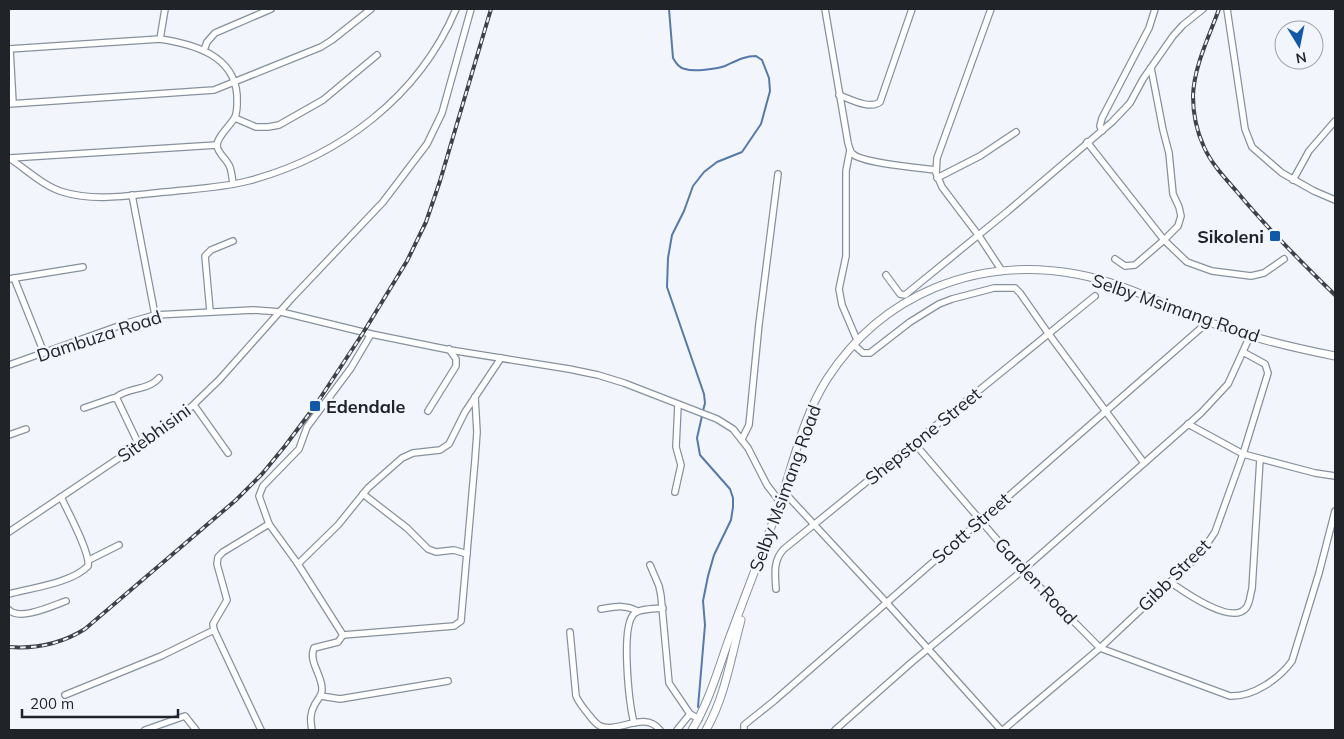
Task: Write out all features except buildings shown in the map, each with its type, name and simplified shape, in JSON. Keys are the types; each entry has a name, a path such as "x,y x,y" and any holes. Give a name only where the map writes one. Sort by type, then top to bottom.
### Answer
{"main road":[{"name":"Selby Msimang Road","path":"692,730 699,719 712,688 780,502 803,429 819,394 828,378 856,343 904,303 932,288 964,278 1002,271 1044,270 1096,278 1218,326 1284,345 1335,356"},
{"name":"Selby Msimang Road","path":"706,730 720,698 749,589"}],"street":[{"path":"160,39 165,9"},
{"path":"204,50 207,42 215,32 271,9"},
{"path":"233,184 230,168 217,145 235,118 237,102 235,82 221,62 210,53 160,39 9,49 11,104 200,92 214,90 235,82 321,47 371,9"},
{"path":"9,158 44,183 60,191 84,196 132,195 233,184 273,174 335,146 369,123 392,102 418,72 442,38 456,9"},
{"name":"Sitebhisini","path":"9,532 139,445 194,405 383,202 427,144 442,114 471,9"},
{"path":"825,9 850,150 846,172 846,256 839,289 842,306 856,343 863,353 870,353 910,322 939,304 975,293 1002,287 1012,287 1017,289 1144,463"},
{"path":"839,96 870,105 876,105 880,102 912,9"},
{"path":"991,9 939,153 936,170 944,189 1002,271"},
{"path":"1102,130 1100,127 1102,118 1149,28 1155,9"},
{"path":"886,275 900,294 912,291 979,236 1102,130 1130,103 1151,68 1176,33 1203,9"},
{"path":"1228,9 1246,136 1252,147 1282,173 1323,196 1335,200"},
{"path":"235,118 256,127 279,125 323,100 377,56"},
{"path":"1115,259 1121,264 1132,267 1178,226 1181,216 1173,194 1169,153 1151,68"},
{"path":"1293,180 1309,152 1335,121"},
{"path":"938,178 980,156 1016,132"},
{"path":"1087,142 1164,240 1186,262 1212,271 1245,276 1260,275 1284,259"},
{"path":"9,158 217,145"},
{"path":"850,150 854,155 869,160 936,170"},
{"path":"778,174 749,425 742,438 767,485 780,502"},
{"path":"132,195 155,315"},
{"path":"210,311 205,256 211,250 233,241"},
{"path":"44,353 11,278 83,267"},
{"path":"927,279 932,288"},
{"name":"Shepstone Street","path":"776,589 776,566 780,553 1095,296"},
{"name":"Dambuza Road","path":"9,365 155,315 210,311 258,310 281,312 371,334 598,375 717,419 733,429 742,438"},
{"name":"Scott Street","path":"744,730 746,722 774,701 980,519 1201,328"},
{"path":"343,635 298,564 269,524 259,498 259,491 296,452 307,427 351,368 371,334"},
{"path":"835,730 1023,570 1188,424 1222,391 1232,376 1250,336"},
{"path":"428,411 456,366 456,360 448,349"},
{"name":"Gibb Street","path":"1002,730 1100,648 1201,553 1212,538 1243,454 1268,373 1265,364 1243,352"},
{"path":"298,564 338,525 362,494 405,456 418,452 440,450 446,447 474,397 501,358"},
{"path":"84,408 115,398 127,391 155,383 159,378"},
{"path":"343,635 458,625 462,618 477,432 474,397"},
{"path":"115,398 119,401 139,445"},
{"path":"194,405 228,453"},
{"path":"676,492 681,465 676,447 678,405"},
{"path":"1188,424 1243,454 1314,473 1335,476"},
{"path":"9,435 26,429"},
{"name":"Garden Road","path":"915,444 1023,570 1100,648"},
{"path":"1170,582 1195,599 1226,613 1242,611 1246,608 1252,589 1260,459"},
{"path":"783,491 1002,730"},
{"path":"362,494 406,528 428,549 436,552 454,550 467,554"},
{"path":"61,497 89,560"},
{"path":"1100,648 1230,696 1243,695 1260,688 1279,675 1292,661 1319,573 1335,511"},
{"path":"262,730 214,630 214,621 227,600 217,564 218,557 222,552 269,524"},
{"path":"9,594 70,577 86,567 89,560 119,545"},
{"path":"650,565 659,586 663,608 669,683 690,714 699,719"},
{"path":"9,610 14,614 24,614 66,601"},
{"path":"601,609 622,606 637,611 663,608"},
{"path":"634,723 627,637 631,619 637,611"},
{"path":"65,695 161,656 214,630"},
{"path":"570,632 576,696 580,705 593,720 606,727 649,723 660,730"},
{"path":"312,730 311,714 321,696 322,685 313,658 313,651 317,647 336,643 343,635"},
{"path":"321,696 340,699 448,681"},
{"path":"677,730 690,714"},
{"path":"145,730 185,716 196,730"}],"waterway":[{"path":"669,9 673,58 681,68 689,70 711,69 756,56 762,60 769,78 770,91 761,124 742,152 717,162 704,172 693,186 684,211 672,235 668,258 667,287 704,394 705,403 703,411"},
{"path":"698,707 705,625 703,601 714,555 731,520 733,507 730,489 700,455 697,438 702,416"}],"railway":[{"path":"9,647 39,646 58,642 85,629 236,500 262,474 285,446 315,406 363,333 407,261 426,222 491,9"},
{"path":"1219,9 1196,74 1193,96 1197,129 1207,154 1249,206 1335,295"}],"place":[{"name":"Sikoleni","path":"1275,236"},
{"name":"Edendale","path":"315,406"}]}
